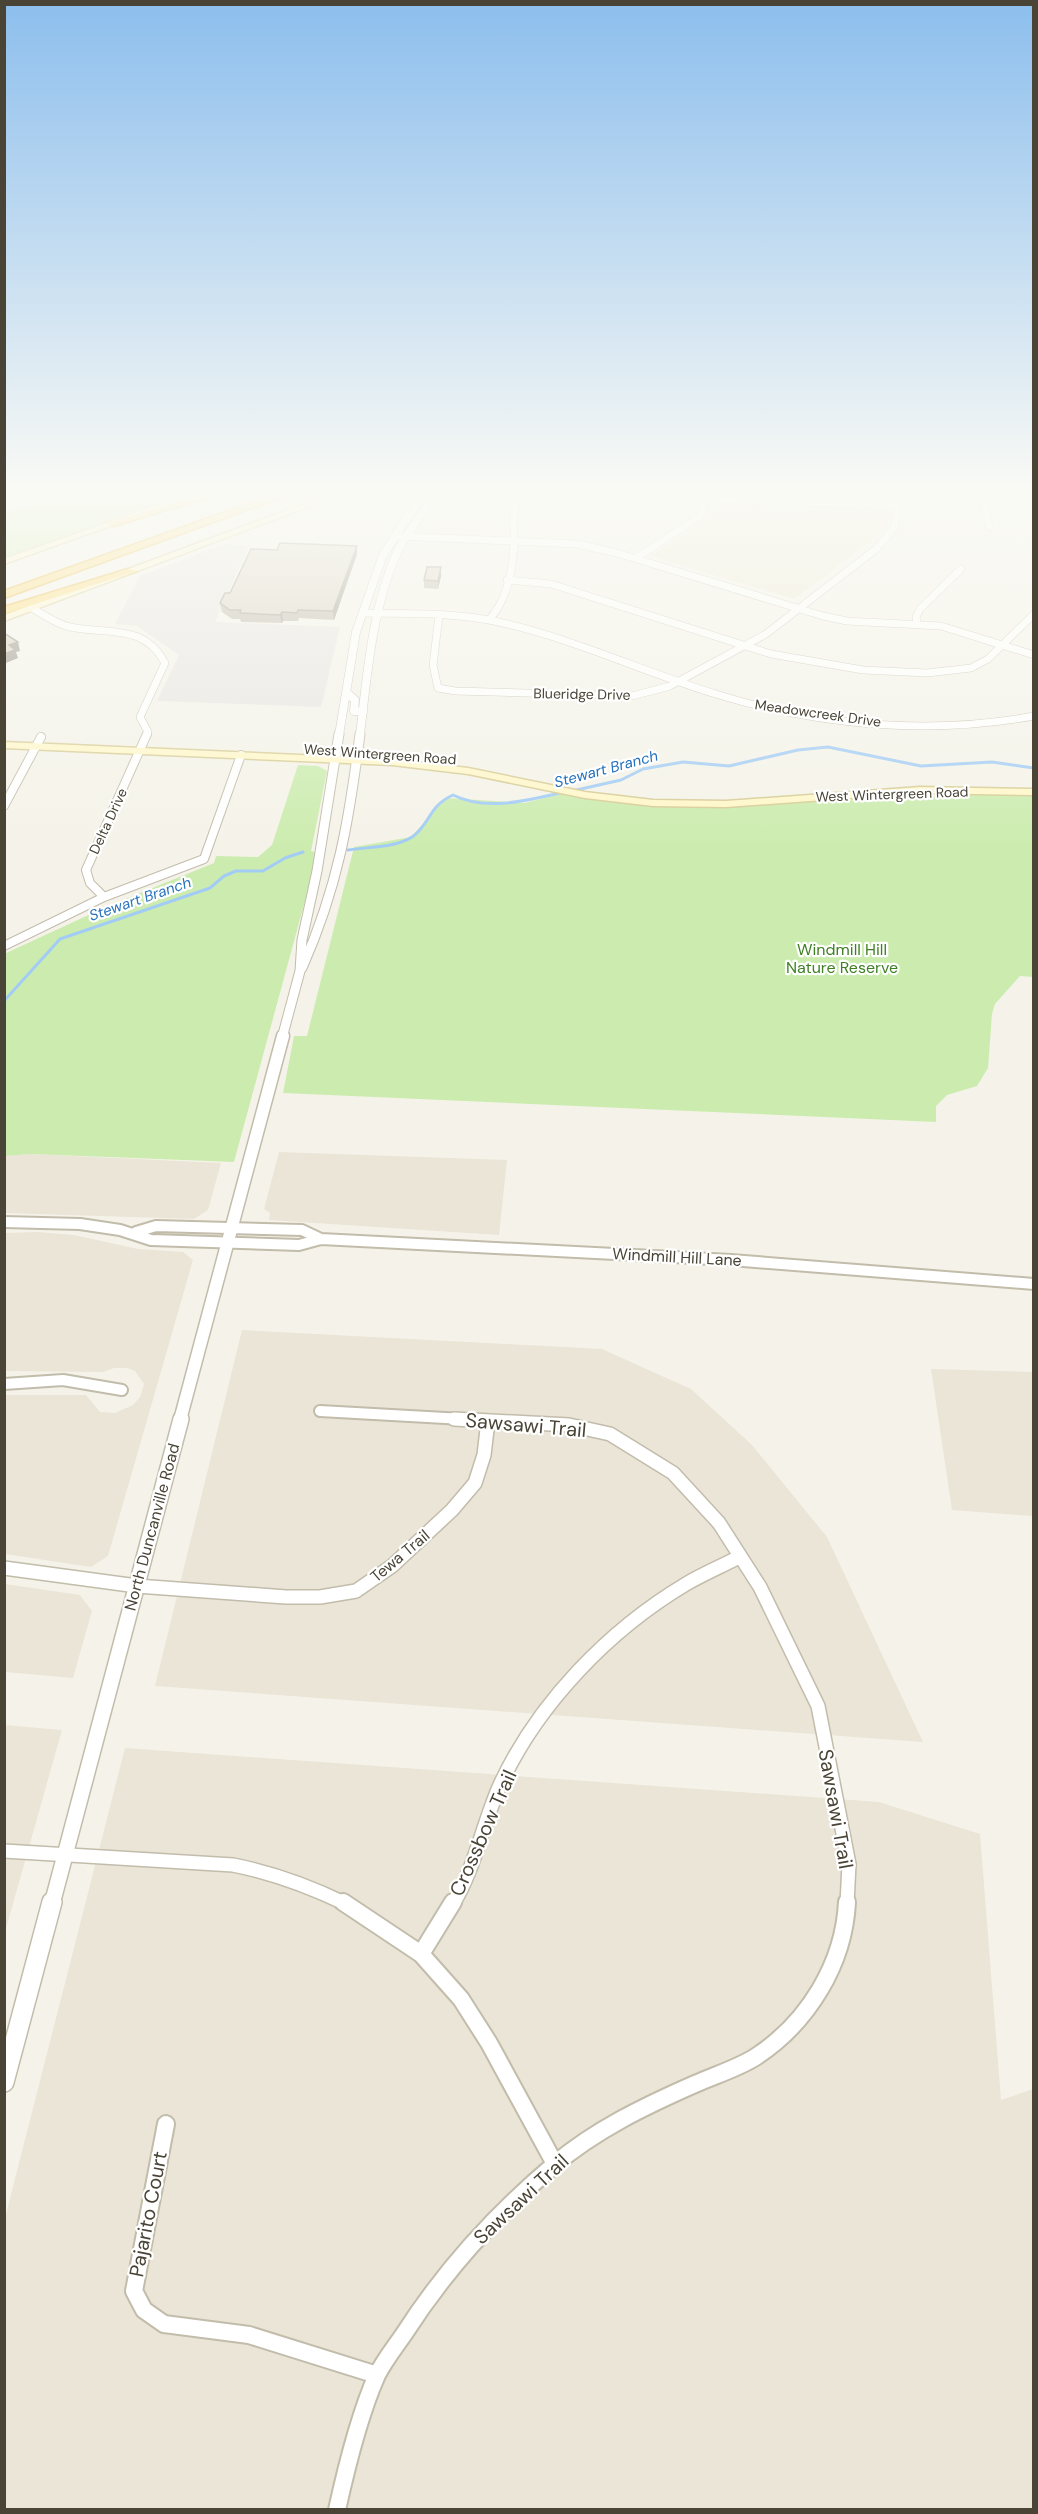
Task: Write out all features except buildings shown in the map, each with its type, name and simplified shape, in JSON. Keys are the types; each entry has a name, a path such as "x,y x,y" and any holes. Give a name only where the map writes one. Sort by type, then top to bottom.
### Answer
{"main road":[{"path":"4,618 20,612"},
{"name":"West Wintergreen Road","path":"4,736 39,742"},
{"name":"West Wintergreen Road","path":"4,745 39,742 336,754 430,766 538,784 631,794 751,800"},
{"name":"West Wintergreen Road","path":"142,746 241,755 336,754"},
{"name":"West Wintergreen Road","path":"538,784 594,797 653,803 726,804 751,800 920,790 1034,792"}],"street":[{"path":"39,612 61,625 123,632 144,639 159,651 164,665 141,711 140,717 148,732 142,746"},
{"path":"489,620 496,612"},
{"path":"640,612 746,646 839,668 927,674 971,668 988,659 1034,614"},
{"name":"Blueridge Drive","path":"439,616 435,634 433,680 438,688 632,696 651,693 681,681 746,646 793,612"},
{"path":"812,612 847,621 941,626 1034,655"},
{"path":"917,623 918,612"},
{"name":"Meadowcreek Drive","path":"362,613 489,620 518,627 718,695 780,710 859,720 939,726 981,724 1034,716"},
{"name":"North Duncanville Road","path":"4,2082 300,971 302,940 317,871 356,632 362,613"},
{"name":"North Duncanville Road","path":"300,971 317,940 338,872 373,634 379,614"},
{"path":"351,670 368,670"},
{"path":"347,693 356,700 354,711 363,712"},
{"path":"4,806 39,742"},
{"name":"Delta Drive","path":"104,897 90,883 86,870 142,746"},
{"path":"4,946 104,897 204,859 241,755"},
{"path":"317,871 338,872"},
{"name":"Windmill Hill Lane","path":"4,1222 70,1223 136,1232 151,1240 229,1235 299,1245 321,1239 731,1260 1034,1284"},
{"path":"4,1384 63,1380 122,1390"},
{"name":"Sawsawi Trail","path":"320,1411 569,1425 610,1434 651,1456 673,1473 719,1523 760,1587 818,1706 849,1864 846,1923 836,1956 824,1983 802,2018 756,2057 632,2112 555,2164 487,2228 433,2289 377,2375 345,2472 337,2510"},
{"name":"Tewa Trail","path":"4,1568 137,1586 286,1597 320,1597 356,1591 392,1566 452,1510 475,1483 484,1455 488,1421"},
{"name":"Crossbow Trail","path":"421,1954 456,1898 501,1784 541,1716 590,1660 632,1622 686,1584 740,1557"},
{"path":"4,1851 233,1865 269,1872 305,1884 349,1905 421,1954 461,2000 489,2043 555,2164"},
{"name":"Pajarito Court","path":"166,2124 134,2291 144,2310 164,2324 249,2335 377,2375"}],"shaded area":[{"path":"121,612 219,612 215,622 340,627 321,707 157,701 179,655 137,626 115,624"},
{"path":"279,1152 507,1160 499,1235 269,1220 270,1213 264,1209"},
{"path":"31,1154 221,1163 208,1210 194,1219 5,1213 4,1156"},
{"path":"38,1232 74,1235 138,1249 183,1252 193,1260 108,1556 91,1567 5,1554 5,1395 86,1395 100,1412 115,1413 133,1405 140,1397 144,1384 135,1371 127,1368 114,1368 103,1372 5,1371 5,1233"},
{"path":"242,1330 602,1349 691,1389 752,1445 827,1537 923,1742 155,1686"},
{"path":"931,1369 1033,1372 1033,1516 952,1510"},
{"path":"5,1584 80,1595 92,1611 73,1678 5,1672"},
{"path":"5,1725 62,1730 5,1932"},
{"path":"125,1748 879,1802 980,1834 1001,2100 1033,2089 1033,2509 5,2510 5,2218"}],"green space":[{"path":"298,765 318,766 327,771 311,851 318,853 234,1162 31,1154 5,1156 4,954 108,906 214,863 216,856 258,857 272,845"},
{"name":"Windmill Hill Nature Reserve","path":"574,791 649,802 715,806 967,794 1033,796 1033,977 1020,976 995,1004 992,1014 988,1068 977,1086 947,1095 936,1106 936,1122 283,1093 294,1036 307,1036 354,847 411,837 446,798 524,803"}],"waterway":[{"name":"Stewart Branch","path":"572,791 621,780 643,769 683,762 729,766 798,750 828,747 921,766 992,762 1034,768"},
{"name":"Stewart Branch","path":"348,850 405,841 423,827 438,805 453,795 466,800 494,804 564,792"},
{"name":"Stewart Branch","path":"4,1001 60,939 210,888 224,876 236,871 263,871 285,858 303,852"}]}
